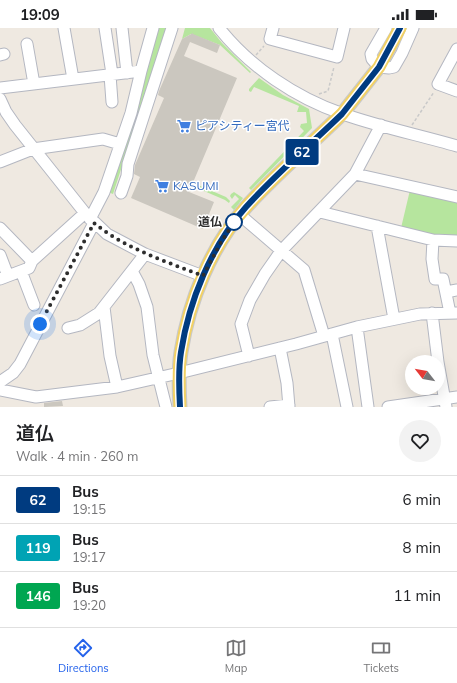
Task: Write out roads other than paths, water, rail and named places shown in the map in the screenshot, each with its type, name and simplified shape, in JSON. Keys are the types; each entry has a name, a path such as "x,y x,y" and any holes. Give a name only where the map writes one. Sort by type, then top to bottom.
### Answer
{"main road":[{"path":"180,407 179,373 185,331 193,302 203,276 220,244 240,215 272,180 342,114 379,67 400,28"}],"street":[{"path":"64,28 73,79"},
{"path":"105,28 111,74 112,102"},
{"path":"122,28 127,73"},
{"path":"0,382 13,373 20,364 104,192 131,113 140,71 153,28"},
{"path":"121,194 127,176 128,164 172,28"},
{"path":"219,28 251,61 279,82 314,102 342,114 457,146"},
{"path":"273,28 270,39 337,57 344,28"},
{"path":"386,28 371,54 372,59 379,67 389,68 394,67 413,28"},
{"path":"27,44 34,84"},
{"path":"457,49 438,84 457,91"},
{"path":"0,88 140,71"},
{"path":"0,99 6,112 33,149 90,218 116,240 145,254 203,276"},
{"path":"249,356 241,324 250,300 265,274 282,251 355,174 381,125"},
{"path":"0,162 33,149 103,139 120,144"},
{"path":"355,174 457,197"},
{"path":"320,212 433,240 457,241"},
{"path":"240,215 304,270 328,335 347,407"},
{"path":"0,255 4,277 29,268 32,260 90,218"},
{"path":"377,226 394,320"},
{"path":"0,228 32,260"},
{"path":"0,390 36,397 117,387 249,356 357,327 420,314 454,313 451,291 443,279 435,279 432,260 433,240"},
{"path":"68,328 80,325 99,313 145,254"},
{"path":"21,271 34,305"},
{"path":"132,271 139,284 147,307 153,354 166,407"},
{"path":"104,307 110,356 117,387"},
{"path":"432,313 437,355"},
{"path":"357,327 368,407"},
{"path":"270,407 289,406 287,383 280,348"},
{"path":"388,407 446,403 457,397"}],"place":[{"name":"ピアシティー宮代","path":"184,126"},
{"name":"KASUMI","path":"162,186"},
{"name":"道仏","path":"234,222"}]}
